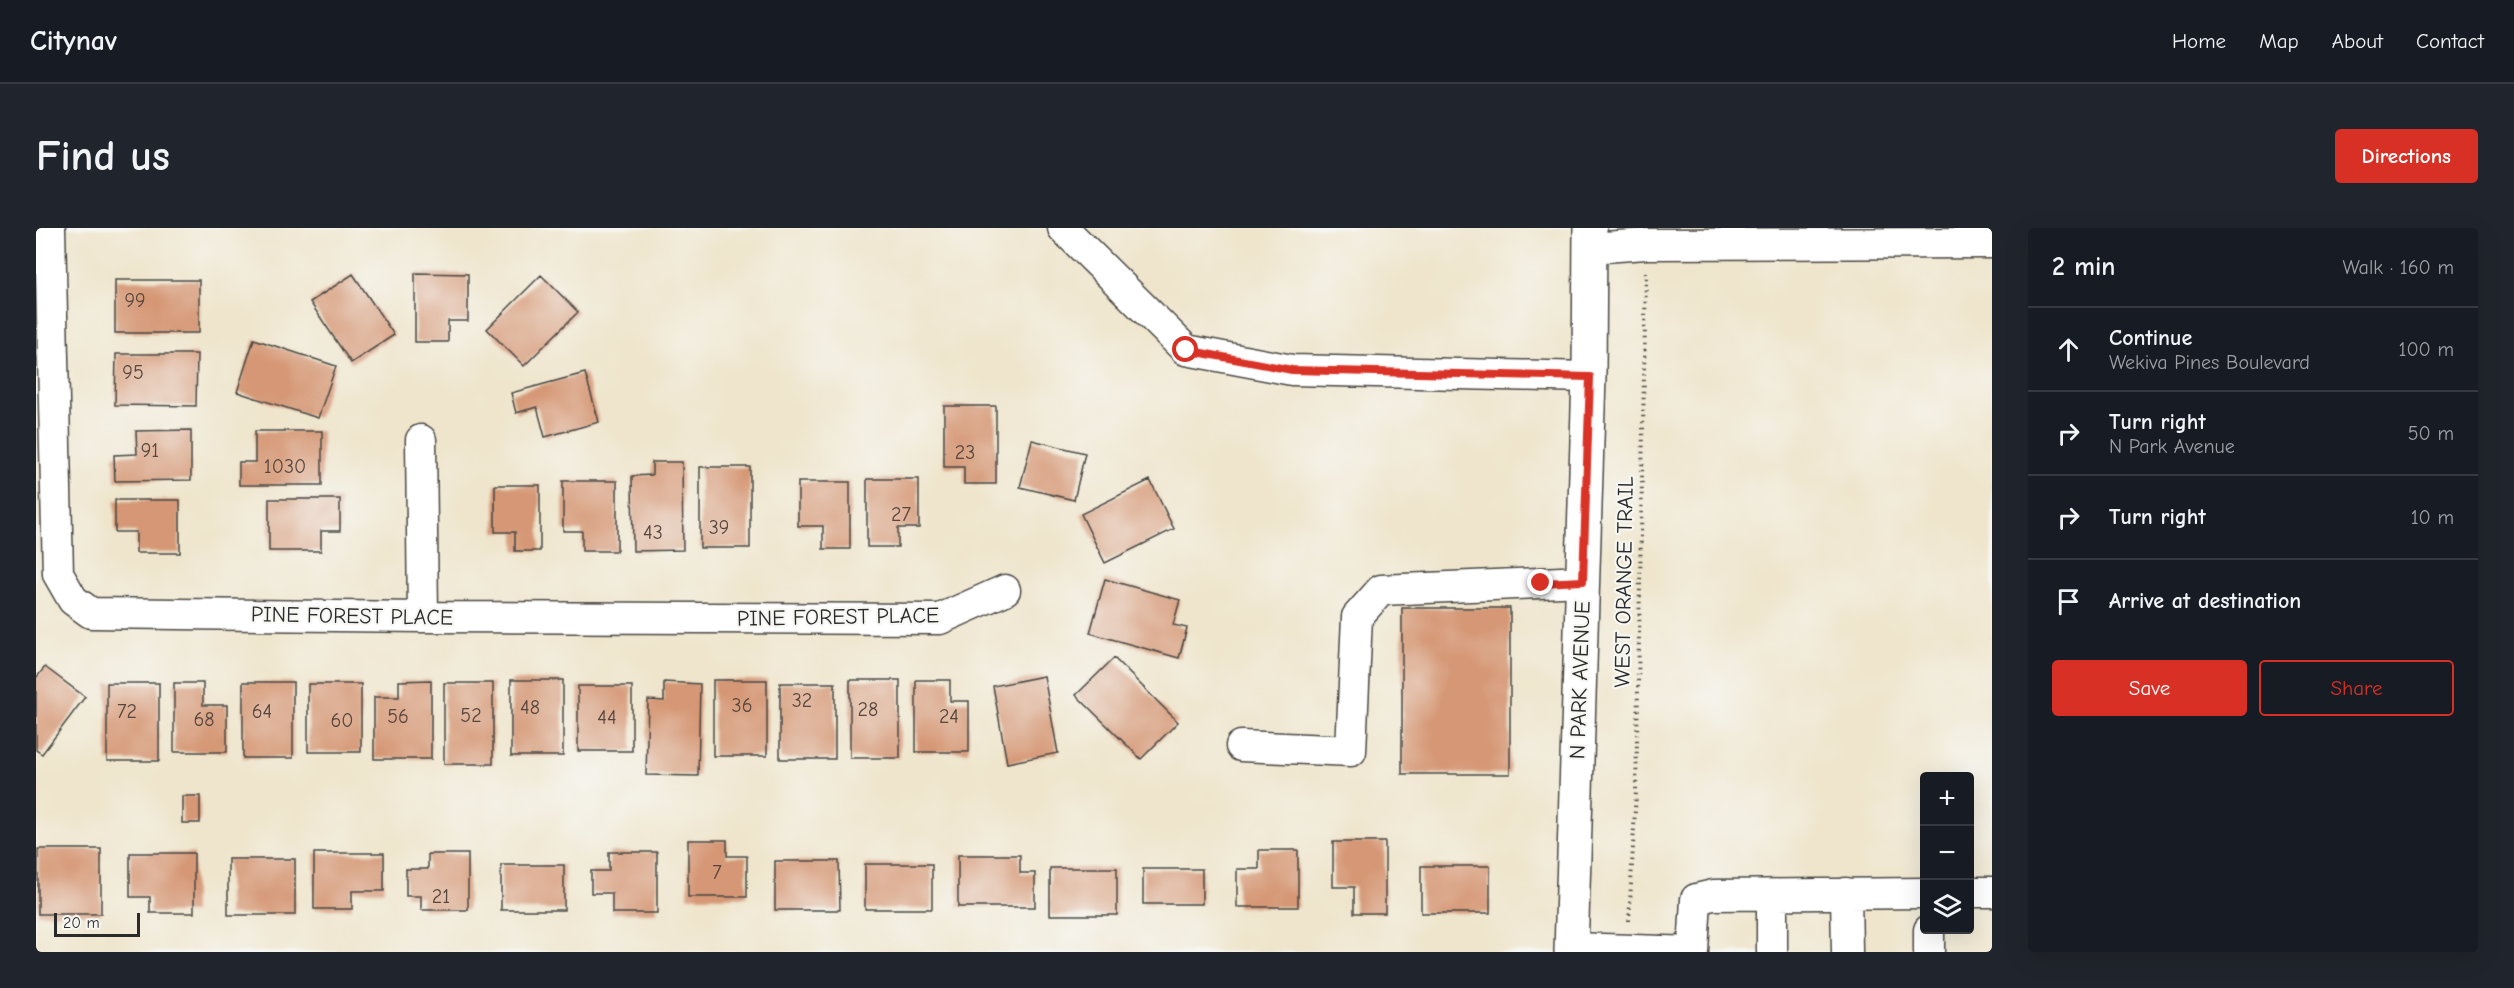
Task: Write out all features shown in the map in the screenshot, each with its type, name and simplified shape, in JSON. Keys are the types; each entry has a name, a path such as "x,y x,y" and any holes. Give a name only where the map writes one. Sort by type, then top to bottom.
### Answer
{"main road":[{"name":"N PARK AVENUE","path":"1572,950 1590,377 1590,238"}],"street":[{"name":"PINE FOREST PLACE","path":"50,228 58,574 73,600 91,613 423,618 940,619 1005,590"},
{"path":"1063,228 1186,350 1292,370 1590,377"},
{"path":"1590,238 1646,244 1953,236 1992,243"},
{"path":"421,440 423,618"},
{"path":"1241,746 1351,750 1357,617 1381,590 1583,581"},
{"path":"1572,950 1693,952 1696,899 1713,895 1920,892"},
{"path":"1974,892 1992,892"},
{"path":"1846,893 1847,952"},
{"path":"1772,895 1772,952"},
{"path":"1929,934 1929,952"}],"path":[{"name":"WEST ORANGE TRAIL","path":"1628,926 1636,791 1646,244"}],"building":[{"path":"415,273 468,274 468,321 448,321 448,342 415,342"},
{"path":"353,274 394,335 351,363 310,302"},
{"path":"541,275 578,312 524,366 487,329"},
{"path":"115,280 199,280 199,333 115,333"},
{"path":"254,339 336,366 318,418 237,392"},
{"path":"116,354 197,354 196,406 115,405"},
{"path":"585,373 599,422 545,437 537,407 516,413 511,393"},
{"path":"944,406 996,406 996,484 964,484 964,467 944,467"},
{"path":"191,430 191,480 115,481 114,455 137,454 136,431"},
{"path":"255,431 322,431 322,485 239,485 239,462 255,462"},
{"path":"1032,440 1085,453 1074,500 1020,487"},
{"path":"652,462 682,462 683,550 633,551 632,476 652,475"},
{"path":"700,467 750,467 750,548 700,548"},
{"path":"867,479 919,479 919,528 898,528 898,547 867,547"},
{"path":"1150,480 1174,529 1105,563 1081,514"},
{"path":"563,481 617,481 617,551 582,551 582,531 563,531"},
{"path":"798,482 850,482 850,549 823,549 823,526 798,526"},
{"path":"495,485 540,485 540,551 515,551 515,532 495,532"},
{"path":"269,499 340,499 340,531 321,531 321,551 269,551"},
{"path":"115,500 180,500 180,553 136,553 136,532 115,532"},
{"path":"1105,579 1180,600 1173,625 1187,628 1179,658 1090,633"},
{"path":"1402,608 1510,608 1510,774 1402,774"},
{"path":"1114,658 1178,722 1141,759 1076,695"},
{"path":"45,667 85,697 42,754 36,750 36,678"},
{"path":"1044,676 1058,753 1007,763 993,686"},
{"path":"431,680 431,759 374,759 374,697 399,697 399,681"},
{"path":"511,680 563,680 563,756 511,756"},
{"path":"713,680 767,680 767,756 713,756"},
{"path":"850,680 900,680 900,758 850,758"},
{"path":"916,680 950,680 950,701 969,701 969,752 916,752"},
{"path":"243,682 293,682 293,758 243,758"},
{"path":"664,682 700,684 698,776 646,775 648,700 664,701"},
{"path":"107,683 159,683 159,761 107,761"},
{"path":"174,683 203,683 203,705 227,705 227,752 174,752"},
{"path":"444,683 493,683 493,764 444,764"},
{"path":"780,683 835,683 835,759 780,759"},
{"path":"308,684 361,684 361,752 308,752"},
{"path":"578,686 632,686 632,751 578,751"},
{"path":"182,796 200,796 200,823 182,823"},
{"path":"688,840 727,840 727,856 747,856 747,897 688,897"},
{"path":"1333,842 1385,842 1385,913 1354,913 1354,887 1333,887"},
{"path":"38,849 101,849 101,914 38,914"},
{"path":"1259,850 1298,850 1298,907 1237,907 1237,869 1259,869"},
{"path":"609,852 657,852 657,913 612,913 612,893 591,893 591,871 609,871"},
{"path":"130,853 194,853 194,913 150,913 150,897 130,897"},
{"path":"314,853 384,853 384,891 352,891 352,909 314,909"},
{"path":"428,854 468,854 468,910 421,910 421,896 406,896 406,869 428,869"},
{"path":"958,855 1020,855 1020,873 1035,873 1035,907 958,907"},
{"path":"228,859 295,859 295,915 228,915"},
{"path":"775,861 839,861 840,910 775,910"},
{"path":"865,864 932,864 932,909 865,909"},
{"path":"501,865 564,865 564,910 501,910"},
{"path":"1421,866 1490,866 1490,913 1421,913"},
{"path":"1050,868 1117,868 1117,915 1050,915"},
{"path":"1143,869 1202,869 1202,904 1143,904"}],"route":[{"path":"1186,350 1292,370 1590,377 1583,581 1541,583"}]}
